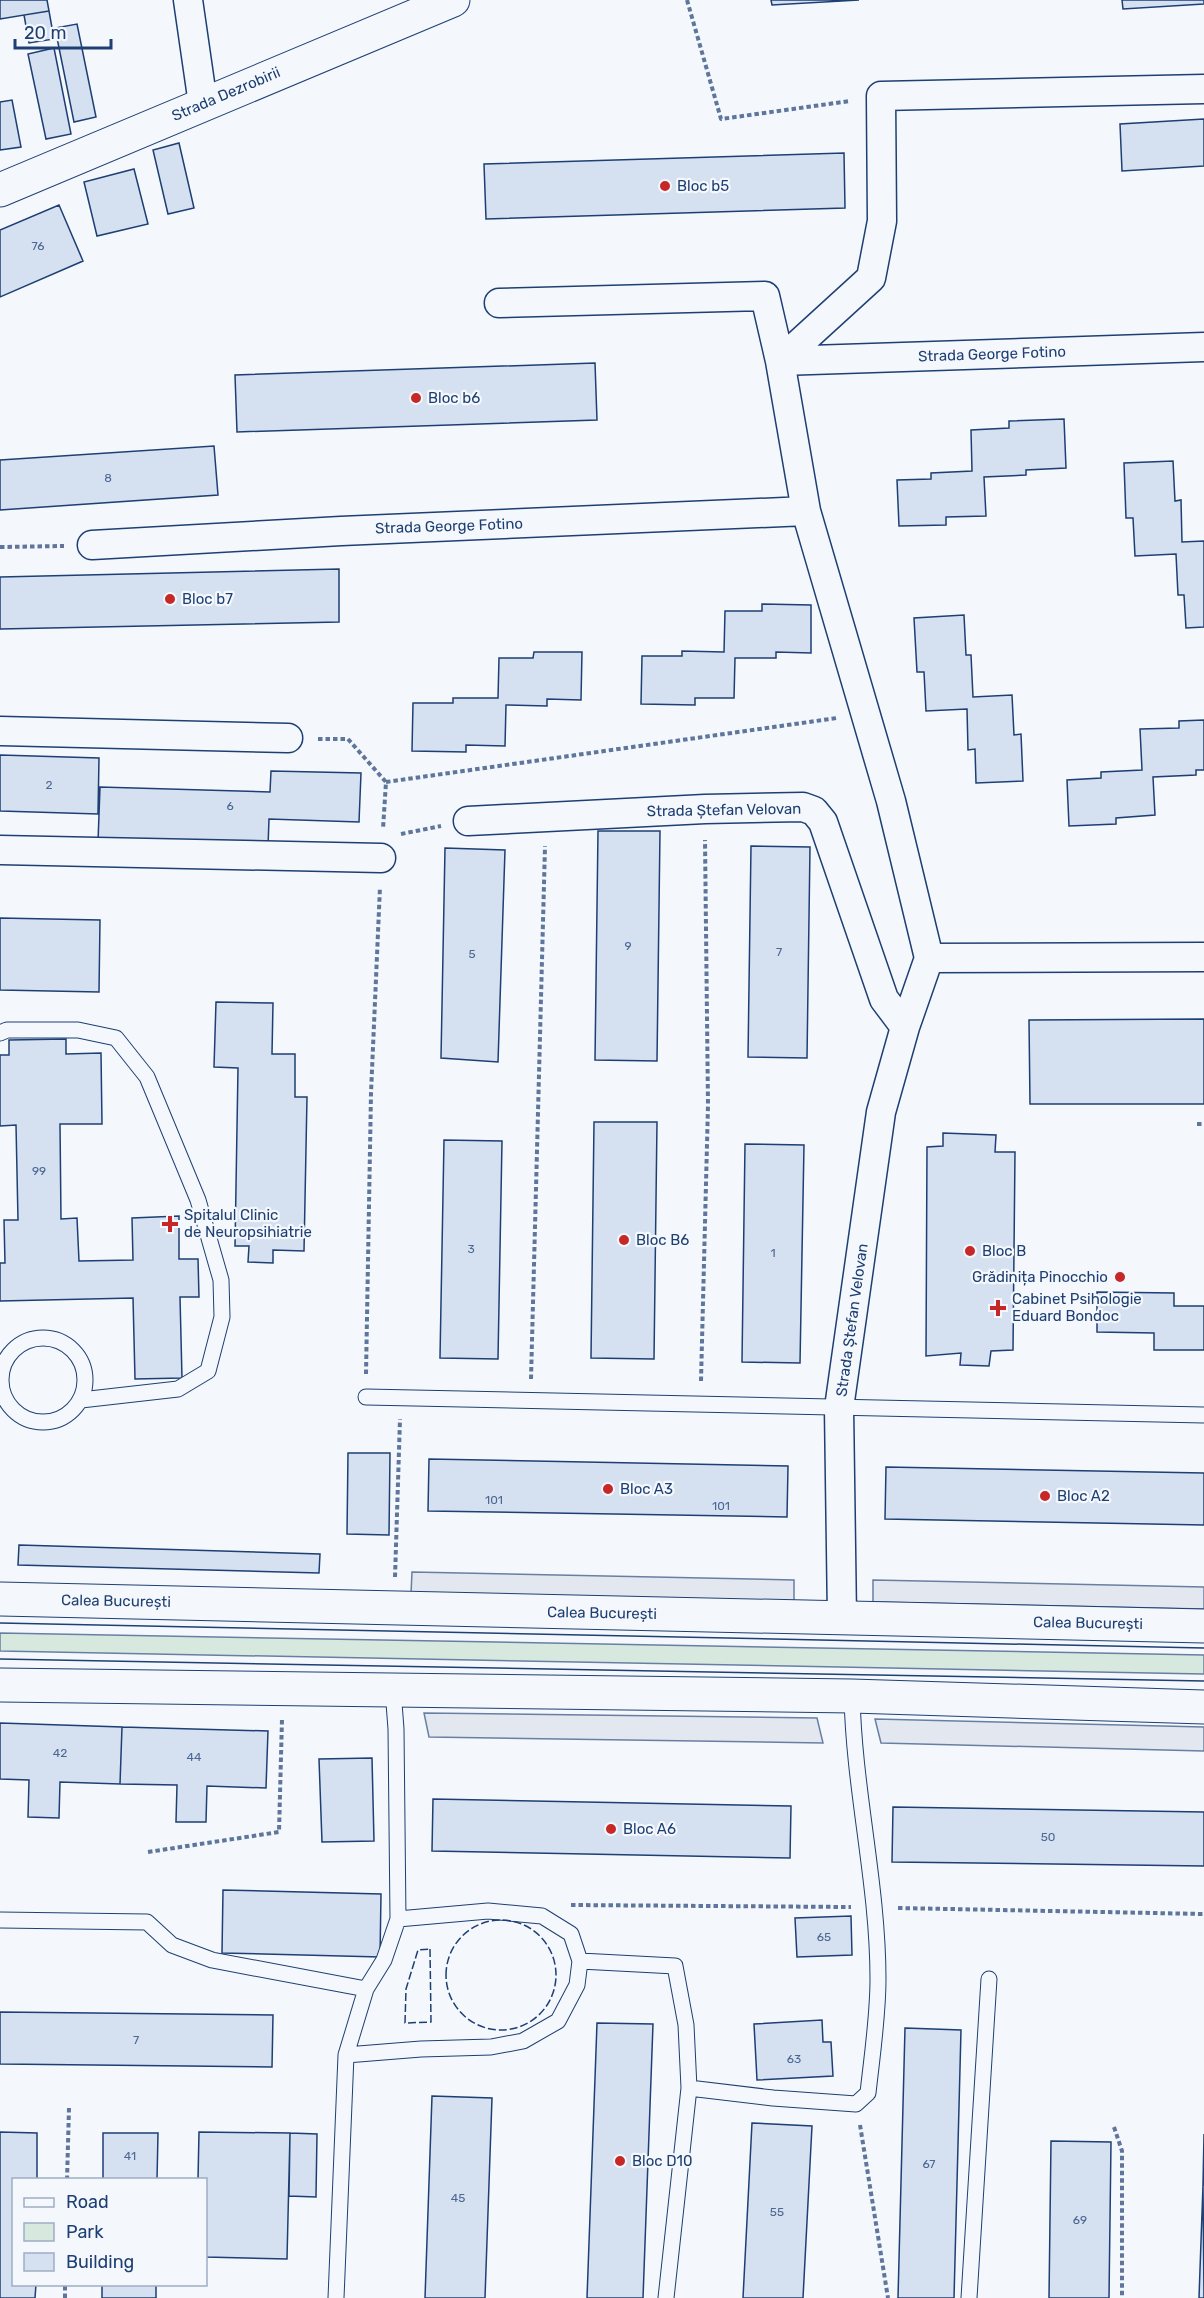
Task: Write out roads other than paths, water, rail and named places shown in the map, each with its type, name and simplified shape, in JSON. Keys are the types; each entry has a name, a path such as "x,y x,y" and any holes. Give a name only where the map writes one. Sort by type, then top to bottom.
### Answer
{"main road":[{"name":"Strada Dezrobirii","path":"0,190 453,0"},
{"name":"Calea București","path":"0,1599 1204,1626"},
{"path":"0,1685 852,1696 1204,1707"}],"street":[{"path":"188,0 203,104"},
{"path":"780,361 871,278 882,221 881,96 1204,89"},
{"path":"499,303 765,296 780,361 806,511 891,801 929,958 1204,957"},
{"name":"Strada George Fotino","path":"780,361 1204,347"},
{"name":"Strada George Fotino","path":"92,545 341,531 806,511"},
{"path":"0,731 288,738"},
{"name":"Strada Ștefan Velovan","path":"468,820 705,809 802,807 814,811 823,822 884,999 905,1027"},
{"path":"0,850 382,848"},
{"name":"Strada Ștefan Velovan","path":"842,1618 839,1408 881,1112 905,1027 929,958"}],"lane":[{"path":"0,1033 7,1030 78,1030 116,1038 147,1077 198,1200 221,1280 222,1317 208,1371 178,1389 81,1400"},
{"path":"47,1337 60,1341 72,1349 81,1360 85,1373 85,1387 81,1400 72,1412 60,1419 31,1422 19,1415 8,1405 1,1393 2,1372 10,1353 20,1344 33,1338 47,1337"},
{"path":"366,1396 1204,1415"},
{"path":"336,2298 346,2055 366,1989 384,1960 398,1919 396,1729 393,1690"},
{"path":"689,2088 773,2098 856,2104 868,2093 878,1980 874,1907 853,1745 852,1696"},
{"path":"346,2055 421,2049 491,2047 523,2041 558,2021 577,1985 580,1961 571,1934 542,1916 488,1911 398,1919"},
{"path":"0,1920 147,1922 172,1945 212,1960 366,1989"},
{"path":"580,1961 675,1966 686,2025 689,2088 666,2298"},
{"path":"969,2298 989,1979"}],"tram line":[{"path":"0,1623 1204,1648"},
{"path":"0,1659 1204,1681"}],"place":[{"name":"Bloc b5","path":"665,186"},
{"name":"Bloc b6","path":"416,398"},
{"name":"Bloc b7","path":"170,599"},
{"name":"Spitalul Clinic de Neuropsihiatrie","path":"170,1224"},
{"name":"Bloc B6","path":"624,1240"},
{"name":"Bloc B","path":"970,1251"},
{"name":"Grădinița Pinocchio","path":"1120,1277"},
{"name":"Cabinet Psihologie Eduard Bondoc","path":"998,1308"},
{"name":"Bloc A3","path":"608,1489"},
{"name":"Bloc A2","path":"1045,1496"},
{"name":"Bloc A6","path":"611,1829"},
{"name":"Bloc D10","path":"620,2161"}]}
